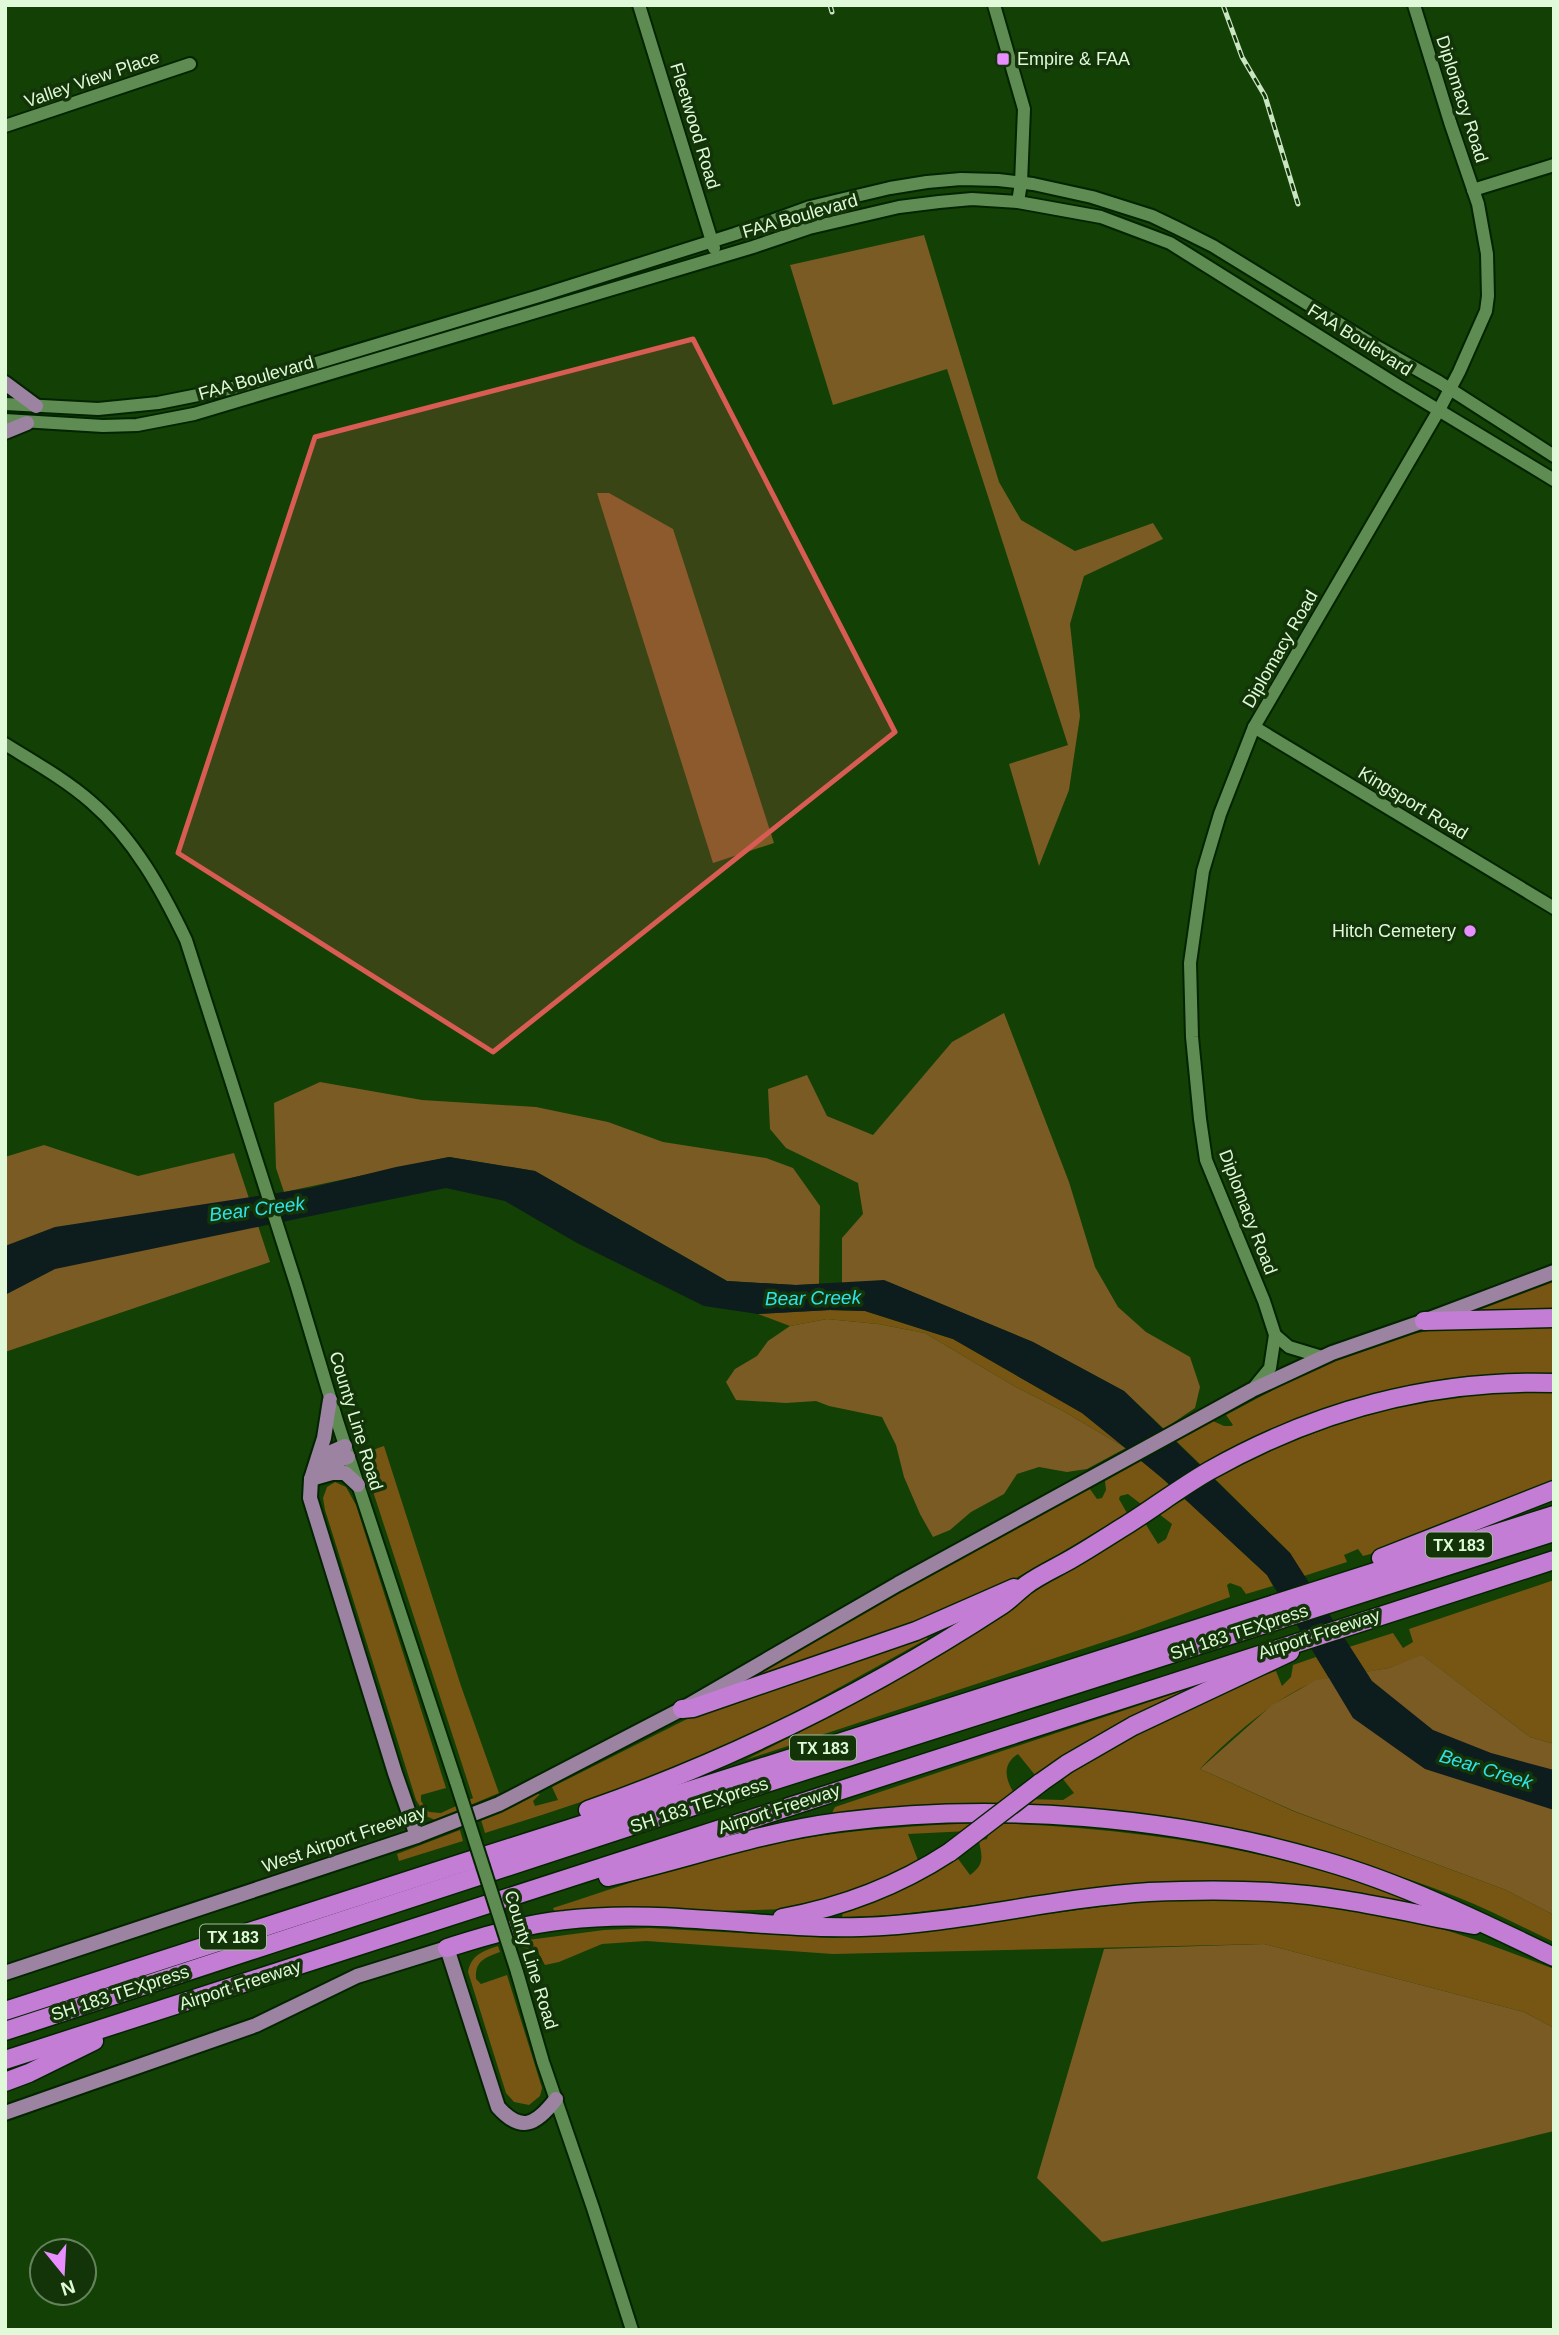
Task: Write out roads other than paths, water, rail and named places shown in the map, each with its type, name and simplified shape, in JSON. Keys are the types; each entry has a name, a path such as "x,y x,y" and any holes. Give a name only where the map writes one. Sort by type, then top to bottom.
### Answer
{"highway":[{"path":"1424,1321 1554,1318"},
{"path":"462,1863 550,1824 682,1775 761,1741 914,1658 1004,1604 1027,1584 1144,1514 1196,1479 1243,1453 1336,1413 1368,1404 1431,1390 1554,1382"},
{"path":"748,1923 809,1913 852,1901 902,1881 950,1852 1067,1764 1133,1726 1199,1694 1262,1631 1373,1588 1422,1544 1554,1490"},
{"name":"Airport Freeway","path":"5,2011 1185,1633 1262,1631 1322,1634 1373,1588 1554,1515"},
{"name":"SH 183 TEXpress","path":"5,2040 1262,1631 1373,1588 1554,1532"},
{"name":"SH 183 TEXpress","path":"1373,1588 1554,1543"},
{"name":"Airport Freeway","path":"1373,1588 1554,1560"},
{"path":"682,1709 693,1708 916,1630 1001,1592 1027,1584"},
{"name":"Airport Freeway","path":"5,2060 506,1899 1262,1631"},
{"name":"SH 183 TEXpress","path":"5,2031 650,1820 1262,1631"},
{"path":"506,1899 642,1869 805,1827 938,1814 1035,1815 1163,1827 1291,1852 1402,1887 1554,1957"},
{"path":"447,1948 527,1926 565,1920 642,1917 834,1927 881,1926 1119,1895 1223,1890 1342,1899 1495,1928"},
{"path":"5,2082 146,2016"}],"main road":[{"path":"5,383 36,406"},
{"path":"5,432 27,423"},
{"path":"682,1709 879,1594 1252,1390 1322,1357 1554,1272"},
{"path":"330,1400 324,1438 311,1479 310,1498 394,1773 417,1836"},
{"path":"311,1479 320,1457 347,1451"},
{"path":"311,1479 332,1473 345,1473 358,1485"},
{"name":"West Airport Freeway","path":"5,1973 417,1836 499,1804 682,1709"},
{"path":"5,2113 256,2025 357,1976 447,1948 498,2106 509,2120 523,2123 544,2114 556,2099"}],"street":[{"name":"Fleetwood Road","path":"639,5 717,258"},
{"path":"994,5 1024,109 1018,202"},
{"name":"Diplomacy Road","path":"1252,1390 1270,1368 1275,1335 1264,1301 1206,1160 1199,1119 1192,1037 1190,962 1203,871 1220,814 1254,727 1439,410 1486,311 1488,296 1484,236 1473,190 1414,5"},
{"name":"Valley View Place","path":"5,127 190,64"},
{"path":"1473,190 1554,165"},
{"name":"FAA Boulevard","path":"5,420 78,426 137,425 237,403 344,370 489,318 539,296 736,234 810,207 890,188 961,179 1021,183 1124,206 1177,228 1213,246 1450,389 1554,456"},
{"path":"857,196 865,215"},
{"name":"FAA Boulevard","path":"5,404 98,409 158,403 233,388 340,356 489,318 543,310 809,228 865,215 972,199 1018,202 1101,217 1170,243 1554,480"},
{"path":"1170,243 1177,228"},
{"path":"539,296 543,310"},
{"path":"1304,325 1312,308"},
{"path":"340,356 344,370"},
{"name":"Kingsport Road","path":"1254,727 1554,908"},
{"name":"County Line Road","path":"5,744 91,802 126,840 161,888 186,940 296,1284 330,1400 632,2330"},
{"path":"1275,1335 1289,1347 1322,1357"}],"water":[{"name":"Bear Creek","path":"449,1157 535,1171 727,1281 796,1285 884,1280 1033,1342 1124,1391 1290,1553 1372,1681 1433,1730 1491,1753 1554,1770 1554,1810 1425,1769 1353,1718 1267,1575 1162,1478 1082,1413 953,1339 865,1311 758,1314 704,1306 577,1243 505,1201 446,1188 55,1269 5,1295 5,1246 55,1227 310,1188"}],"railway":[{"path":"830,5 832,12"},
{"path":"1223,5 1242,57 1265,96 1298,204"}],"place":[{"name":"Empire & FAA","path":"1003,59"},
{"name":"Hitch Cemetery","path":"1470,931"}]}
